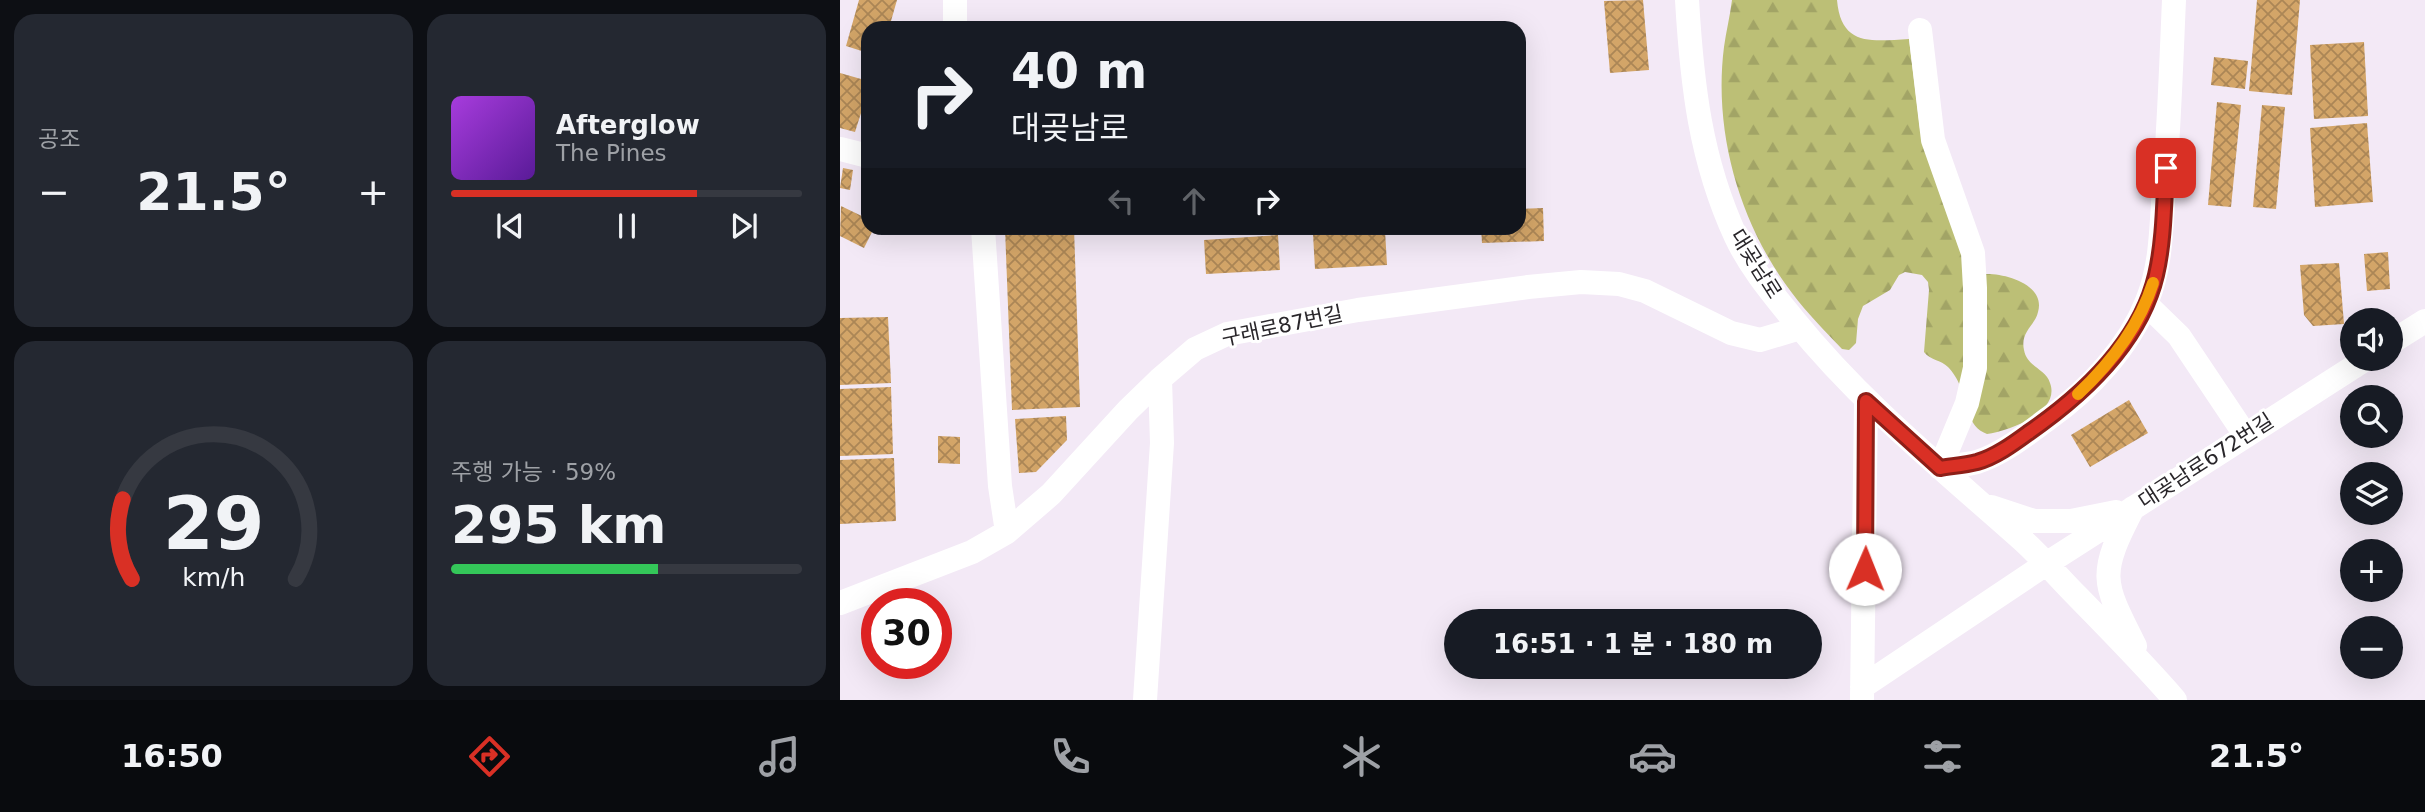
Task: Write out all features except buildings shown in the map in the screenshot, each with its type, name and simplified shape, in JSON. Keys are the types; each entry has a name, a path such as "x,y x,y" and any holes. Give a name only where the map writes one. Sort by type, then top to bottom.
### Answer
{"street":[{"path":"955,0 956,21"},
{"name":"대곶남로","path":"1687,0 1691,77 1714,184 1737,238 1762,281 1823,357 1866,401 2020,537 2147,667 2175,700"},
{"path":"1940,468 1978,462 2011,445 2063,409 2100,374 2127,337 2146,304 2156,275 2160,250 2174,0"},
{"path":"1920,30 1933,140 1973,253 1975,288 1975,368 1967,403 1940,468"},
{"path":"840,149 861,154"},
{"path":"983,235 1000,486 1007,532"},
{"name":"구래로87번길","path":"840,603 972,552 1007,532 1051,494 1160,379 1195,349 1227,334 1358,310 1581,282 1619,284 1645,291 1731,333 1760,340 1800,328"},
{"path":"2146,304 2179,336 2246,436"},
{"path":"2403,335 2425,321"},
{"name":"대곶남로672번길","path":"1862,694 2046,564 2347,371"},
{"path":"1145,700 1162,443 1160,379"},
{"path":"1862,694 1866,401"},
{"path":"1980,504 2034,521 2071,521 2134,508"},
{"path":"2134,508 2111,555 2107,578 2112,600 2147,667"}],"green space":[{"path":"1732,0 1837,0 1840,15 1852,34 1871,40 1909,39 1920,129 1985,274 2022,282 2036,294 2039,302 2038,312 2023,343 2026,356 2045,374 2050,383 2048,403 2041,411 2020,424 1996,432 1987,434 1975,426 1953,374 1945,365 1924,352 1929,290 1928,282 1922,275 1905,272 1899,275 1890,290 1863,306 1858,319 1856,343 1849,350 1842,349 1792,293 1758,238 1734,177 1727,145 1722,79"}],"slow traffic":[{"path":"2078,394 2100,374 2127,337 2146,304 2153,283"}],"route":[{"path":"1865,569 1866,401 1940,468 1978,462 2011,445 2063,409 2100,374 2127,337 2146,304 2156,275 2160,250 2166,168"}]}
